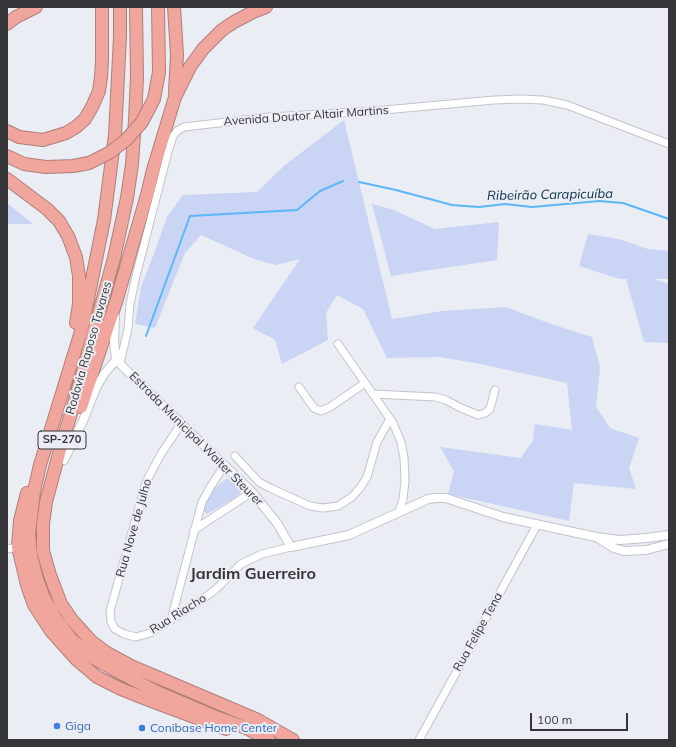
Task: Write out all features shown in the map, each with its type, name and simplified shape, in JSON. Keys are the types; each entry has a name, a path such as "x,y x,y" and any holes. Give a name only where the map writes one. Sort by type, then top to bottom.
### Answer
{"highway":[{"path":"7,24 16,17 36,7"},
{"path":"7,131 19,137 43,140 66,133 76,127 84,119 92,107 99,91 102,55 102,7"},
{"name":"Rodovia Raposo Tavares","path":"120,7 116,127 104,220 82,328 40,465 34,491 29,534 31,556 44,598 55,618 71,639 92,657 158,692 218,718 246,728 269,740"},
{"name":"Rodovia Raposo Tavares","path":"136,7 137,76 132,164 122,225 46,502 43,524 43,551 61,604 72,620 91,641 107,653 131,666 258,720 293,740"},
{"path":"7,156 24,164 46,167 73,166 90,162 109,153 126,140 142,122 154,99 159,72 158,7"},
{"path":"174,7 177,55 175,97"},
{"path":"46,502 64,460 116,302 175,97 190,67 203,49 234,22 266,7"},
{"path":"7,179 47,209 59,221 68,236 76,257 79,276 79,304 69,368"},
{"path":"40,465 27,494 12,548 34,605 50,631 81,664 98,677 120,689 188,716 262,740"}],"street":[{"name":"Avenida Doutor Altair Martins","path":"118,362 128,329 134,280 173,136 177,131 184,127 270,117 349,113 521,99 543,100 567,105 669,144"},
{"path":"64,460 83,421 96,388 104,374 118,362 114,325 116,302"},
{"path":"338,344 390,418 401,442 404,458 405,481 403,499 399,512"},
{"name":"Estrada Municipal Walter Steurer","path":"118,362 252,492 277,523 291,548"},
{"path":"299,387 314,408 321,411 330,407 365,383"},
{"path":"374,394 435,397 446,400 478,415 486,413 490,408 495,390"},
{"path":"235,456 259,482 270,488 310,506 323,508 338,506 352,497 367,477 377,442 390,418"},
{"name":"Rua Nove de Julho","path":"124,634 115,629 111,622 110,611 130,537 146,482 158,459 181,424"},
{"path":"171,620 202,502 210,486 224,466"},
{"path":"194,530 252,492"},
{"path":"291,548 349,535 428,499 446,498 503,517 596,537 620,540 669,535"},
{"name":"Rua Felipe Tena","path":"419,740 537,525"},
{"path":"596,537 614,548 624,550 646,550 669,544"},
{"name":"Rua Riacho","path":"124,634 136,637 150,633 195,605 215,590 241,564 262,554 291,548"}],"shaded area":[{"path":"344,120 392,319 443,311 506,307 592,337 600,367 596,407 610,428 639,438 629,468 636,489 574,483 569,521 448,494 454,471 440,447 521,458 533,440 535,424 572,430 567,383 476,363 439,357 387,358 363,309 337,295 326,313 328,340 282,364 275,340 253,328 300,259 276,265 254,259 201,235 185,253 155,328 135,324 141,287 167,217 183,195 257,192 285,165"},
{"path":"7,203 33,224 7,224"},
{"path":"372,204 394,210 435,229 499,222 497,260 391,276"},
{"path":"588,234 619,239 648,249 669,251 669,279 654,279 669,284 669,343 644,342 626,279 620,279 579,266"},
{"path":"226,479 234,480 241,487 242,491 235,498 207,514 203,510 206,501 212,490"}],"waterway":[{"name":"Ribeirão Carapicuíba","path":"146,336 190,216 297,210 320,191 343,181"},
{"name":"Ribeirão Carapicuíba","path":"359,182 452,205 479,207 505,204 532,207 599,201 623,203 669,219"}],"place":[{"name":"Giga","path":"57,726"},
{"name":"Conibase Home Center","path":"142,728"}],"district":[{"name":"Jardim Guerreiro","path":"253,574"}]}
